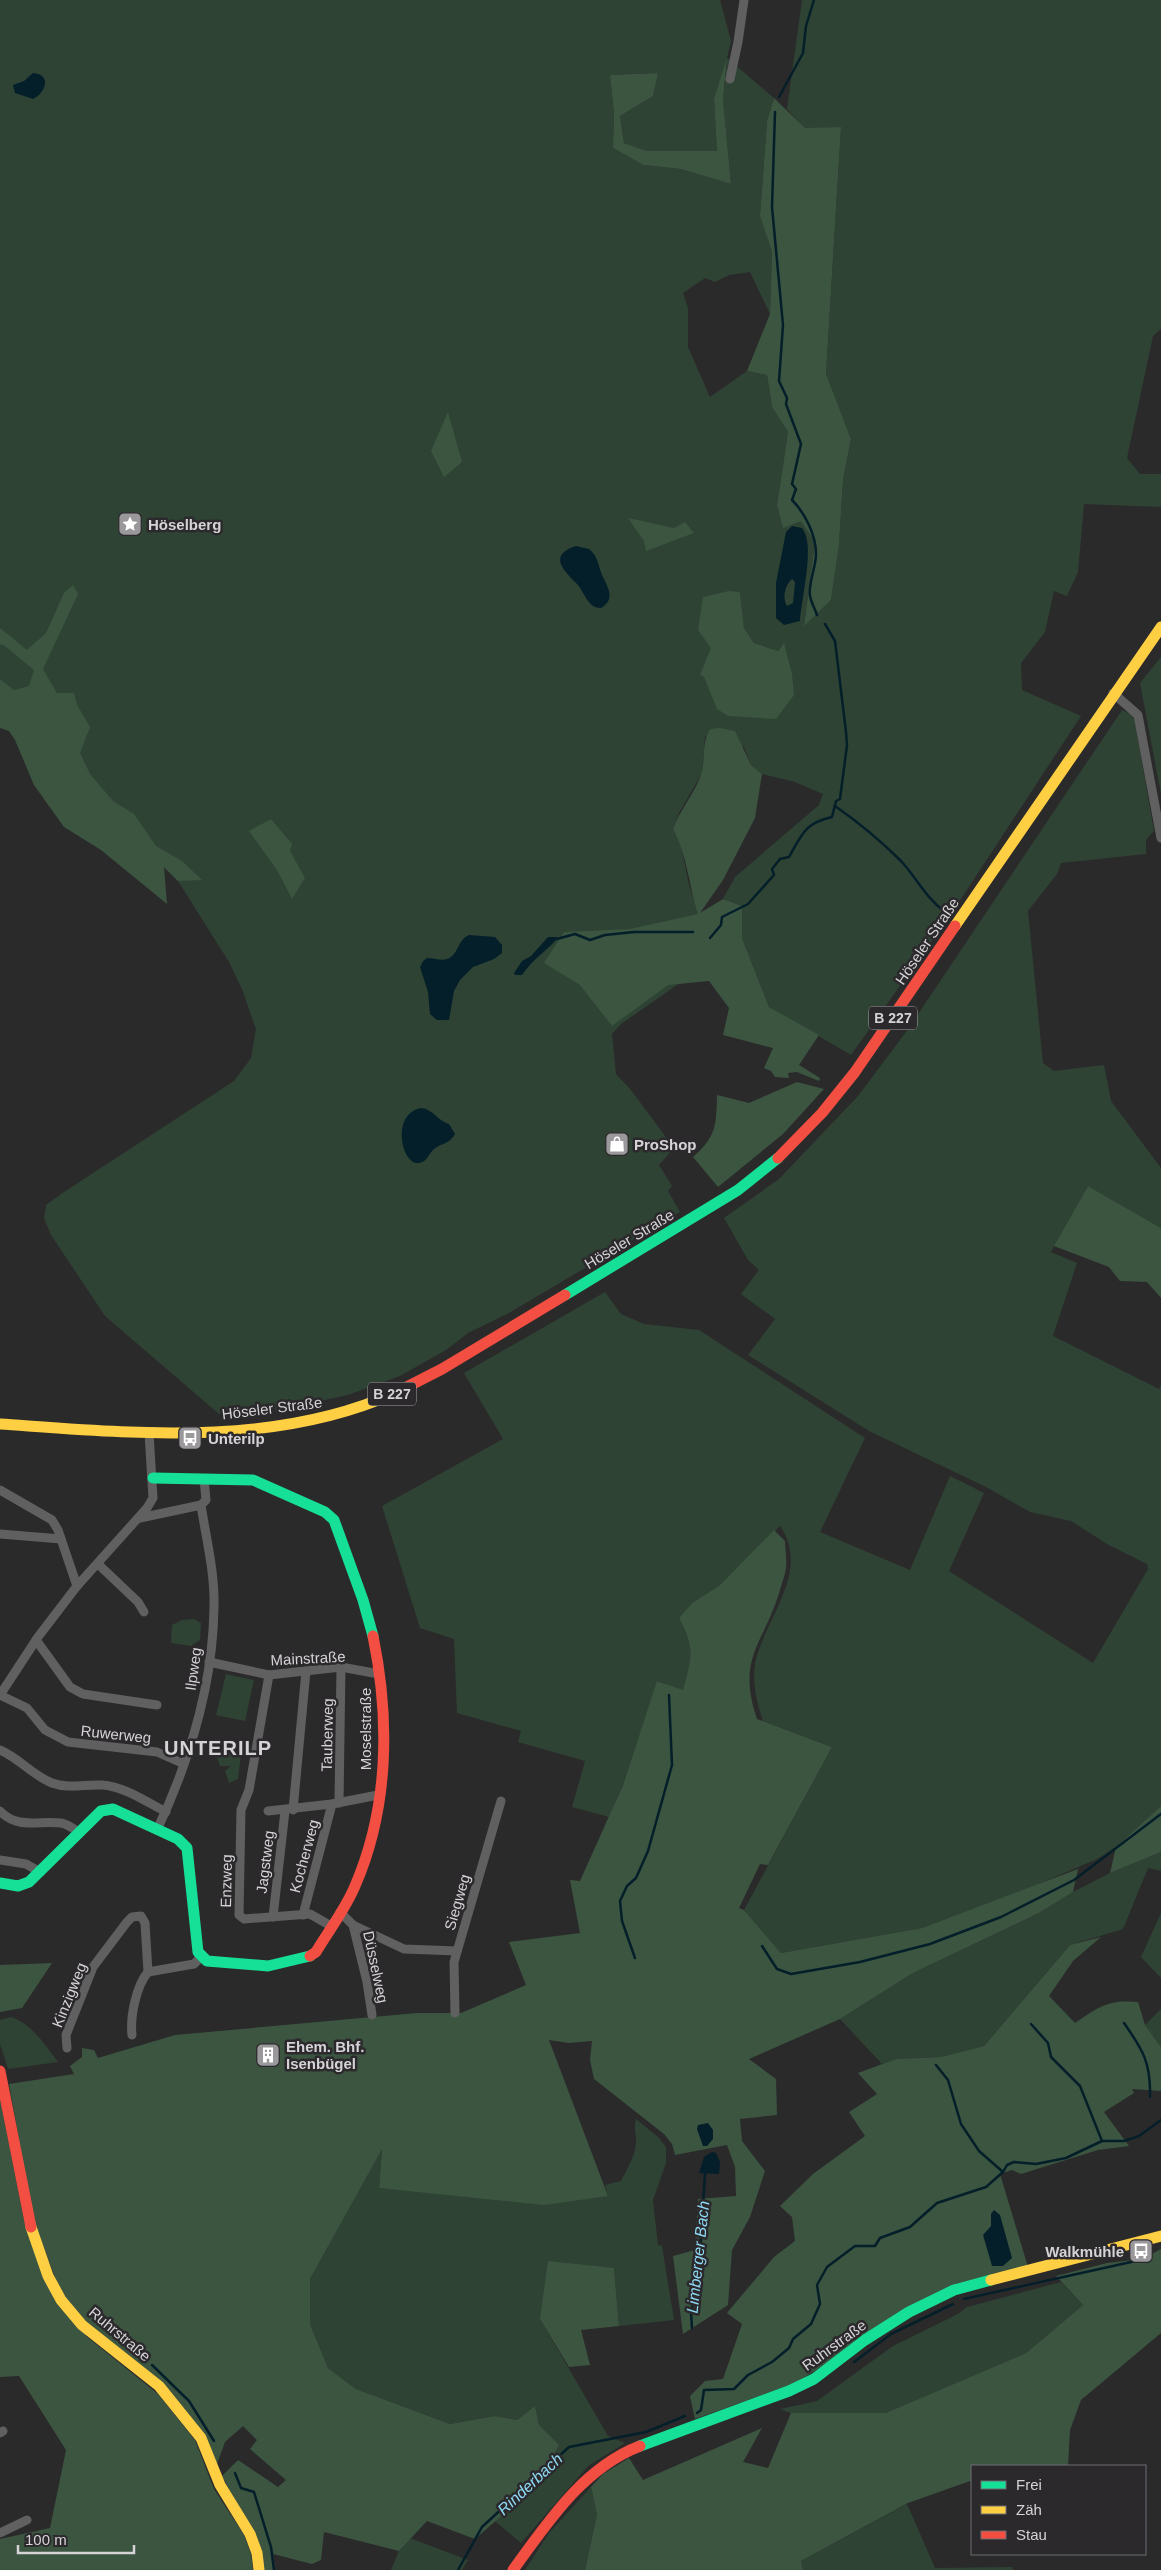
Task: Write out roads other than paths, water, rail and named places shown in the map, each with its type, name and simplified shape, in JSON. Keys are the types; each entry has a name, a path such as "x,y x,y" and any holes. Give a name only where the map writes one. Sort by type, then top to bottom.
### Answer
{"main road":[{"name":"B 227","path":"1113,693 1161,627"},
{"name":"Höseler Straße","path":"0,1424 149,1433 233,1429 308,1421 355,1408 400,1391 442,1369 738,1190 782,1155 822,1113 855,1072 1113,693"},
{"name":"Moselstraße","path":"153,1478 253,1480 325,1512 334,1520 371,1628 384,1718 383,1758 368,1849 354,1887 316,1952 311,1956 268,1966 207,1961 201,1957"},
{"path":"0,1883 13,1887 23,1886 40,1872 101,1811 114,1809 178,1839 187,1848 198,1952 201,1957"},
{"name":"Ruhrstraße","path":"0,2071 29,2221 48,2276 61,2300 82,2325 159,2386 201,2438 220,2485 250,2534 257,2553 259,2570"},
{"name":"Ruhrstraße","path":"513,2570 548,2522 580,2485 606,2464 634,2448 814,2380 865,2340 909,2312 954,2290 1161,2236"}],"street":[{"path":"730,79 744,0"},
{"path":"1113,693 1138,714 1161,838"},
{"path":"0,1695 36,1640 77,1586 140,1518 153,1498 149,1433"},
{"path":"140,1518 201,1505 206,1500 204,1479"},
{"path":"0,1490 52,1520 61,1539 77,1586"},
{"name":"Ilpweg","path":"157,1830 166,1812 199,1724 210,1662 213,1592 201,1505"},
{"path":"0,1534 61,1539"},
{"path":"98,1564 138,1602 144,1612"},
{"path":"36,1640 70,1687 83,1694 157,1705"},
{"name":"Mainstraße","path":"210,1662 269,1674 341,1667 379,1674"},
{"name":"Tauberweg","path":"336,1803 341,1667"},
{"name":"Jagstweg","path":"273,1917 289,1810 306,1671"},
{"name":"Enzweg","path":"269,1674 249,1790 241,1810 239,1915 244,1919 310,1914 331,1926"},
{"name":"Ruwerweg","path":"0,1695 27,1708 45,1730 68,1742 157,1752 184,1764"},
{"path":"0,1750 11,1755 31,1772 51,1783 63,1786 112,1786 166,1812"},
{"path":"268,1811 289,1810 378,1795"},
{"name":"Siegweg","path":"454,2013 454,1962 501,1801"},
{"name":"Kocherweg","path":"303,1915 336,1803"},
{"path":"0,1811 11,1819 28,1825 61,1823 79,1832"},
{"path":"0,1860 26,1864 40,1872"},
{"path":"340,1912 353,1925 404,1949 457,1951"},
{"name":"Kinzigweg","path":"67,2048 66,2035 93,1967 132,1917 140,1916 145,1923 148,1972 143,1978 131,2024 132,2035"},
{"name":"Düsselweg","path":"353,1925 367,1982 372,2016"},
{"path":"148,1972 194,1964 201,1957"},
{"path":"0,2533 27,2520"}],"water":[{"path":"33,73 39,74 45,80 41,93 33,99 15,93 13,85 24,81"},
{"path":"792,526 802,528 808,546 808,559 800,621 784,625 776,618 776,583 786,532","holes":["792,579 795,582 793,603 787,606 785,603 786,588"]},
{"path":"576,546 589,549 597,559 610,594 608,601 601,608 593,606 587,600 561,564 562,554"},
{"path":"469,935 495,937 502,945 502,953 494,959 473,967 460,980 454,991 449,1020 437,1020 430,1014 428,992 420,967 427,958 442,960 451,957 462,940"},
{"path":"548,937 557,937 557,939 522,975 515,975 514,973 522,961 531,956"},
{"path":"421,1108 429,1110 449,1124 455,1134 453,1138 433,1150 424,1161 419,1163 413,1162 408,1157 402,1139 402,1129 405,1120 411,1112"},
{"path":"708,2123 713,2130 713,2139 707,2146 703,2146 697,2129 698,2125"},
{"path":"712,2152 716,2153 720,2162 719,2174 699,2173 704,2157"},
{"path":"994,2210 1000,2215 1012,2258 1003,2266 992,2266 983,2235 991,2226 991,2214"}],"waterway":[{"path":"779,97 803,53 806,26 814,0"},
{"path":"775,112 772,207 783,325 779,381 787,398 786,404 801,444 792,484 796,489 792,500 805,518 812,532 816,547 816,559 810,591 817,615"},
{"path":"710,938 721,925 722,917 748,904 774,875 772,869 780,859 789,857 797,842 810,826 823,819 832,817 836,801 840,799 847,745 846,732 835,641 825,624"},
{"path":"835,806 869,832 893,854 906,867 926,894 944,911"},
{"path":"557,939 575,934 590,940 605,935 634,932 693,932"},
{"name":"Limberger Bach","path":"635,1958 622,1921 620,1901 627,1886 636,1878 648,1851 672,1765 669,1695"},
{"path":"762,1946 777,1969 791,1974 860,1962 930,1944 1001,1917 1074,1880 1161,1814"},
{"path":"1124,2023 1144,2057 1149,2075 1150,2097"},
{"path":"1031,2024 1048,2043 1051,2057 1080,2086 1102,2141"},
{"path":"936,2065 948,2080 961,2124 979,2151 1003,2172"},
{"path":"697,2413 701,2410 704,2390 734,2389 748,2375 772,2362 789,2348 793,2339 811,2324 820,2304 817,2285 827,2267 855,2246 875,2246 880,2238 910,2227 937,2203 986,2187 1003,2172 1007,2165 1014,2162 1036,2164 1066,2158 1102,2141 1124,2141 1139,2136 1161,2120"},
{"name":"Limberger Bach","path":"692,2328 691,2312 698,2287 705,2173"},
{"path":"964,2299 1140,2260"},
{"path":"854,2362 891,2334 953,2304"},
{"path":"152,2365 189,2401 214,2441"},
{"name":"Rinderbach","path":"458,2570 482,2527 569,2447 646,2432 685,2416"},
{"path":"235,2473 241,2488 254,2492 271,2547 274,2570"}],"place":[{"name":"Höselberg","path":"130,524"},
{"name":"ProShop","path":"617,1144"},
{"name":"Unterilp","path":"190,1438"},
{"name":"Ehem. Bhf. Isenbügel","path":"268,2055"},
{"name":"Walkmühle","path":"1141,2251"}],"district":[{"name":"UNTERILP","path":"218,1748"}]}
